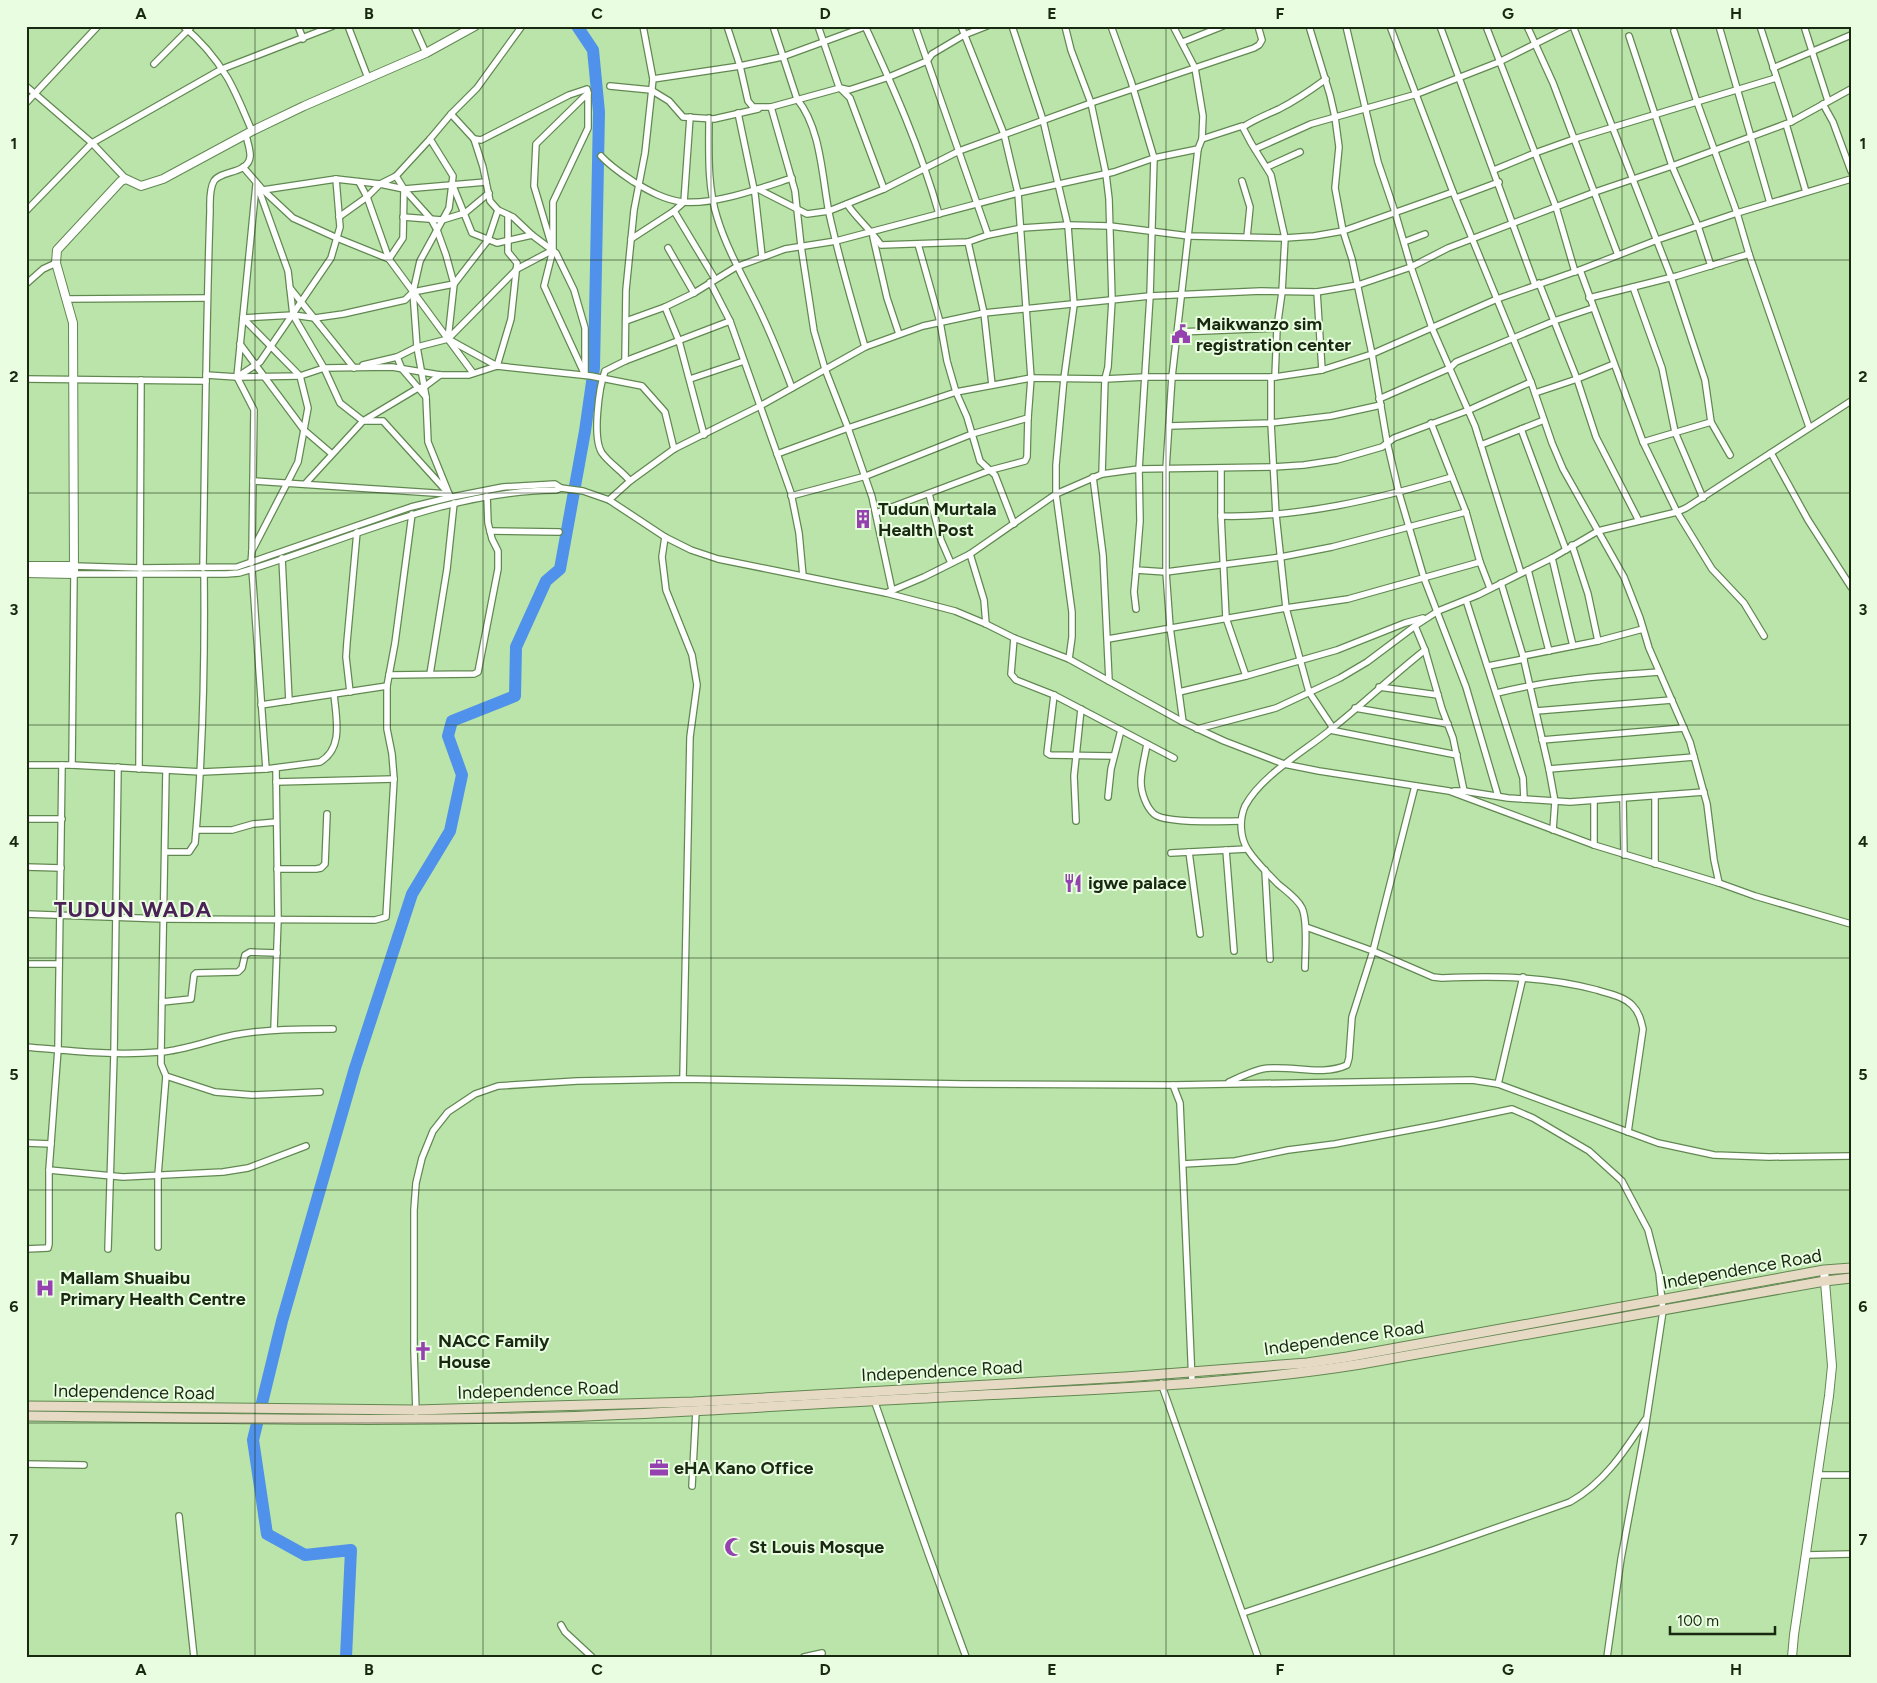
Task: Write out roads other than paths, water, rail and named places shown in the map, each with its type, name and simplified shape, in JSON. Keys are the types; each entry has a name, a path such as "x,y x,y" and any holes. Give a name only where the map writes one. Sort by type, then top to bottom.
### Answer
{"main road":[{"name":"Independence Road","path":"26,1406 556,1417 696,1411 1162,1384 1191,1377 1307,1363 1824,1270 1851,1268"},
{"name":"Independence Road","path":"26,1416 282,1419 416,1415 693,1402 1160,1375 1191,1377 1327,1370 1825,1280 1851,1278"}],"street":[{"path":"26,103 98,26"},
{"path":"298,26 303,39"},
{"path":"26,211 92,143 222,69 333,26"},
{"path":"348,26 368,78"},
{"path":"414,26 426,53"},
{"path":"26,86 92,143 126,179 138,186 144,186 163,179 249,133 426,53 475,26"},
{"path":"339,217 380,184 396,176 451,114 477,88 522,26"},
{"path":"726,26 740,66 748,101 753,107 760,108"},
{"path":"773,26 797,99 802,105 809,121 819,153 829,211 845,281 865,347"},
{"path":"818,26 840,88 850,98 884,189"},
{"path":"652,79 740,66 782,57 866,26 926,168 939,214"},
{"path":"914,26 988,235"},
{"path":"876,513 990,470 1026,460 1031,378 1022,228 1018,194 1004,134 961,26"},
{"path":"610,86 651,90 669,101 683,117 709,118 772,107 840,88 849,90 889,77 927,61 932,54 964,35 987,26"},
{"path":"1012,26 1043,120 1068,224 1074,305 1064,378 1056,465 1056,494 1072,612 1072,637 1069,659"},
{"path":"1065,26 1071,50 1090,103 1110,199 1112,300 1108,367 1105,380 1102,474"},
{"path":"1111,26 1134,89 1154,158 1150,296 1139,469 1140,521 1134,592 1136,609"},
{"path":"1173,26 1196,68 1203,116 1202,139 1198,149 1172,377 1166,469 1166,572 1170,628 1183,722"},
{"path":"1183,42 1223,26"},
{"path":"756,190 807,214 829,211 884,189 959,151 1090,103 1254,48 1260,45 1262,40 1258,26"},
{"path":"1309,26 1326,79 1335,118 1339,156 1335,188 1343,231 1358,285 1387,442 1399,493 1424,578 1466,687 1498,796"},
{"path":"1346,26 1378,162 1396,212 1410,267 1432,328 1469,410 1521,573"},
{"path":"1390,26 1455,195 1531,382 1563,469 1624,577 1649,648 1690,742 1704,792 1719,883"},
{"path":"1440,26 1537,284 1577,379 1596,437 1639,521"},
{"path":"1486,26 1643,442 1677,512 1712,569 1744,603 1764,636"},
{"path":"1527,26 1553,83 1618,254"},
{"path":"1256,148 1299,128 1417,94 1499,62 1572,26 1671,277 1705,380 1711,422 1730,455"},
{"path":"1719,26 1770,203"},
{"path":"1760,26 1789,123 1806,192"},
{"path":"1804,26 1826,102 1851,171"},
{"path":"625,360 626,290 634,210 645,153 652,79 645,27"},
{"path":"154,64 188,28 222,69 249,133 250,157 243,167 218,177 213,185 211,198 207,298 204,571 205,684 202,772 195,844 189,852 165,852"},
{"path":"1674,31 1809,427"},
{"path":"1773,68 1851,35"},
{"path":"1629,36 1672,166 1698,226 1711,266"},
{"path":"1494,170 1574,139 1776,78"},
{"path":"1202,139 1238,126 1243,127 1256,118 1302,96 1326,79"},
{"path":"474,139 482,140 569,95 587,89 588,128 553,202 552,250 544,286 588,376"},
{"path":"609,500 630,481 674,449 760,406 865,347 899,334 940,322 984,313 1027,308 1074,305 1150,296 1252,291 1317,292 1358,285 1410,267 1448,248 1595,192 1789,123 1851,89"},
{"path":"552,250 534,186 536,144 588,93"},
{"path":"772,107 792,178 814,330 825,369 866,476 876,513 889,592"},
{"path":"738,113 756,190 762,256"},
{"path":"451,114 474,139 483,167 490,201 498,210 513,217 532,235 556,253 574,290 585,328 588,376"},
{"path":"631,239 674,211 684,202 690,117"},
{"path":"709,118 709,156 713,200 717,216 736,267 757,305 792,388"},
{"path":"1243,127 1250,143 1256,148 1271,175 1285,238 1282,292 1273,377 1271,422 1273,467 1286,608 1309,692 1332,729 1457,755"},
{"path":"421,388 422,372 417,348 413,292 420,261 449,208 453,176 430,139"},
{"path":"626,321 665,307 694,293 736,267 762,256 801,246 836,241 1018,194 1106,174 1154,158 1198,149"},
{"path":"1267,167 1300,152"},
{"path":"601,156 610,166 655,194 684,202 713,200 756,190 792,178"},
{"path":"243,167 263,190 293,218 337,238 389,258"},
{"path":"396,176 404,189 431,219 437,230 454,284 448,339"},
{"path":"72,765 74,570 73,323 56,263 57,250 121,181 126,179"},
{"path":"263,190 336,179 404,189 486,182"},
{"path":"236,377 260,362 331,258 340,227 336,179"},
{"path":"777,454 956,392 1031,378 1105,380 1145,376 1273,377 1322,370 1372,354 1497,299 1577,271 1618,254 1737,213 1851,179"},
{"path":"256,182 288,272 293,315 324,368 340,403 362,421 382,421 449,494"},
{"path":"256,182 236,377 254,410 251,566 266,769"},
{"path":"359,182 367,196 389,258 473,373"},
{"path":"1242,182 1250,208 1247,237"},
{"path":"848,204 856,217 872,231 880,245 968,242 988,235 1022,228 1068,224 1110,226 1189,236 1285,238 1343,231 1396,212 1499,182"},
{"path":"452,184 472,233 497,244 532,235"},
{"path":"389,258 403,238 404,189"},
{"path":"403,217 442,220 465,213 489,193"},
{"path":"242,318 293,315 315,318 343,314 405,300 413,292 454,284 488,240 498,210"},
{"path":"674,211 713,281 730,321 791,496 799,533 803,576"},
{"path":"497,366 511,319 517,269 517,263 508,252 508,215"},
{"path":"872,231 887,298 899,334"},
{"path":"1404,242 1425,234"},
{"path":"968,242 984,313 992,385"},
{"path":"918,244 940,322 947,361 956,392 980,461 994,474 1014,524"},
{"path":"668,248 694,293"},
{"path":"353,368 397,357 417,348 448,339 517,269 552,250"},
{"path":"1590,298 1749,254"},
{"path":"26,284 43,269 56,263"},
{"path":"1633,287 1662,368 1675,432 1703,498"},
{"path":"290,288 353,368"},
{"path":"1317,292 1322,370"},
{"path":"67,299 207,298"},
{"path":"665,307 679,341 704,435"},
{"path":"1169,426 1271,422 1331,416 1380,402 1450,368 1456,362 1554,321 1593,308"},
{"path":"242,318 300,376 308,408 298,462 252,551"},
{"path":"630,481 603,454 600,448 598,438 599,403 602,379 606,371 625,360 730,321"},
{"path":"1178,332 1277,328"},
{"path":"448,339 497,366"},
{"path":"240,344 304,430 332,454"},
{"path":"397,357 402,369 421,388 426,398 428,442 449,494"},
{"path":"690,379 744,361"},
{"path":"1534,393 1614,364"},
{"path":"26,379 141,380 300,376 324,368 392,367 440,375 473,373 497,366 588,376 642,386 665,412 674,449"},
{"path":"305,484 362,421 421,388 440,375"},
{"path":"138,769 141,380"},
{"path":"889,592 970,554 1056,494 1102,474 1139,469 1273,467 1337,460 1382,447 1387,442 1431,423 1469,410 1531,382"},
{"path":"1197,729 1276,708 1340,678 1367,662 1427,617 1552,558 1598,531 1677,512 1703,498 1851,401"},
{"path":"791,496 866,476 972,434 1028,418"},
{"path":"1481,444 1544,420"},
{"path":"1643,442 1711,422"},
{"path":"1431,423 1466,512 1480,562 1490,588"},
{"path":"1521,428 1566,550"},
{"path":"1771,453 1808,520 1851,587"},
{"path":"1220,468 1226,618 1246,676"},
{"path":"1093,477 1103,555 1109,681"},
{"path":"1221,516 1276,515 1351,503 1399,493 1452,477"},
{"path":"253,481 449,494"},
{"path":"26,566 74,570 239,573 251,566 405,509 486,490 530,484 555,484 561,488 583,491 609,500 665,537 690,550 718,559 889,592 955,612 986,624 1014,638 1069,659 1197,729 1284,764 1449,791 1464,791 1555,802 1594,801 1704,792"},
{"path":"265,561 282,558 412,514 454,503 486,496 561,488"},
{"path":"929,494 950,563"},
{"path":"389,675 474,674 478,672 498,569 498,551 490,530 486,496"},
{"path":"430,674 447,569 454,503"},
{"path":"1136,570 1166,572 1281,557 1332,548 1466,512"},
{"path":"26,914 164,919 278,920 375,920 386,917 394,779 392,754 387,732 386,686 412,514"},
{"path":"490,530 559,532"},
{"path":"350,692 346,657 357,532"},
{"path":"665,537 662,557 666,590 692,654 697,685 690,737 683,1079"},
{"path":"1572,545 1588,594 1598,641"},
{"path":"970,554 984,600 986,624"},
{"path":"282,558 289,701"},
{"path":"1552,558 1573,646"},
{"path":"1108,639 1348,599 1480,562"},
{"path":"26,573 74,570"},
{"path":"1528,570 1548,651"},
{"path":"1501,583 1524,658 1549,769 1555,802 1553,830"},
{"path":"1466,600 1523,778 1524,799"},
{"path":"1179,692 1246,676 1337,650 1404,623 1427,617"},
{"path":"1415,626 1448,724 1457,755 1464,791"},
{"path":"1488,666 1643,630"},
{"path":"1014,638 1011,674 1016,680 1054,695 1174,758"},
{"path":"1305,968 1306,927 1303,909 1298,901 1247,850 1242,836 1241,821 1244,808 1253,794 1284,764 1332,729 1424,650"},
{"path":"1497,694 1530,685 1582,677 1660,672"},
{"path":"262,705 386,686"},
{"path":"1380,687 1438,695"},
{"path":"26,764 202,772 266,769 320,762 327,758 335,745 337,727 334,694"},
{"path":"1054,695 1046,751 1050,755 1113,756"},
{"path":"1536,711 1672,700"},
{"path":"1355,708 1448,724"},
{"path":"1076,821 1074,776 1081,709"},
{"path":"1542,740 1684,728"},
{"path":"1108,797 1113,756 1120,730"},
{"path":"1147,744 1141,782 1142,792 1154,815 1166,820 1241,821"},
{"path":"1549,769 1694,757"},
{"path":"26,1249 44,1249 48,1248 49,1244 49,1170 58,1050 62,765"},
{"path":"108,1249 114,1054 118,767"},
{"path":"274,1029 278,920 276,768"},
{"path":"158,1247 158,1175 166,1076 161,1064 161,1052 166,771"},
{"path":"276,782 394,779"},
{"path":"1227,1083 1246,1074 1263,1069 1330,1070 1347,1065 1352,1017 1373,951 1415,786"},
{"path":"1449,791 1624,855 1851,924"},
{"path":"1655,796 1655,864"},
{"path":"1623,798 1624,855"},
{"path":"1594,801 1594,845"},
{"path":"277,869 316,869 321,868 325,864 327,814"},
{"path":"26,819 62,819"},
{"path":"196,830 232,830 259,823 276,822"},
{"path":"1226,850 1234,951"},
{"path":"1171,853 1247,850"},
{"path":"1189,852 1200,934"},
{"path":"26,867 61,868"},
{"path":"1265,870 1270,959"},
{"path":"1306,927 1373,951 1433,977 1523,977 1568,982 1618,996 1632,1005 1640,1017 1643,1029 1628,1132"},
{"path":"162,1002 191,1000 194,975 196,973 238,972 242,968 245,955 250,952 277,953"},
{"path":"26,964 59,964"},
{"path":"1498,1084 1523,977"},
{"path":"26,1047 114,1054 161,1052 202,1044 232,1035 274,1029 333,1030"},
{"path":"166,1076 215,1092 252,1096 320,1092"},
{"path":"416,1415 414,1351 416,1183 422,1158 433,1131 448,1112 475,1094 498,1086 683,1079 1173,1085 1472,1080 1498,1084 1658,1142 1714,1155 1769,1157 1851,1156"},
{"path":"1173,1085 1180,1103 1191,1377"},
{"path":"1183,1164 1235,1161 1288,1150 1335,1144 1436,1126 1512,1110 1534,1118 1589,1151 1622,1181 1648,1230 1659,1273 1663,1310 1647,1418 1622,1549 1606,1657"},
{"path":"26,1143 51,1144"},
{"path":"49,1170 124,1177 223,1172 248,1168 306,1146"},
{"path":"1792,1657 1832,1366 1824,1270"},
{"path":"1160,1375 1258,1657"},
{"path":"874,1400 966,1657"},
{"path":"692,1486 696,1411"},
{"path":"1243,1613 1570,1502 1586,1493 1620,1459 1647,1418"},
{"path":"26,1464 84,1465"},
{"path":"1818,1475 1851,1475"},
{"path":"178,1516 194,1657"},
{"path":"1806,1555 1851,1554"},
{"path":"561,1625 565,1632 592,1657"},
{"path":"804,1657 822,1653"}],"waterway":[{"path":"346,1657 351,1550 305,1555 267,1534 253,1440 282,1321 355,1068 412,894 450,831 462,775 448,736 452,721 515,696 516,647 546,581 560,569 585,431 594,368 599,112 593,50 577,26"}],"place":[{"name":"Maikwanzo sim registration center","path":"1181,334"},
{"name":"Tudun Murtala Health Post","path":"863,519"},
{"name":"igwe palace","path":"1073,883"},
{"name":"Mallam Shuaibu Primary Health Centre","path":"45,1288"},
{"name":"NACC Family House","path":"423,1351"},
{"name":"eHA Kano Office","path":"659,1468"},
{"name":"St Louis Mosque","path":"734,1547"}],"district":[{"name":"TUDUN WADA","path":"133,909"}]}
